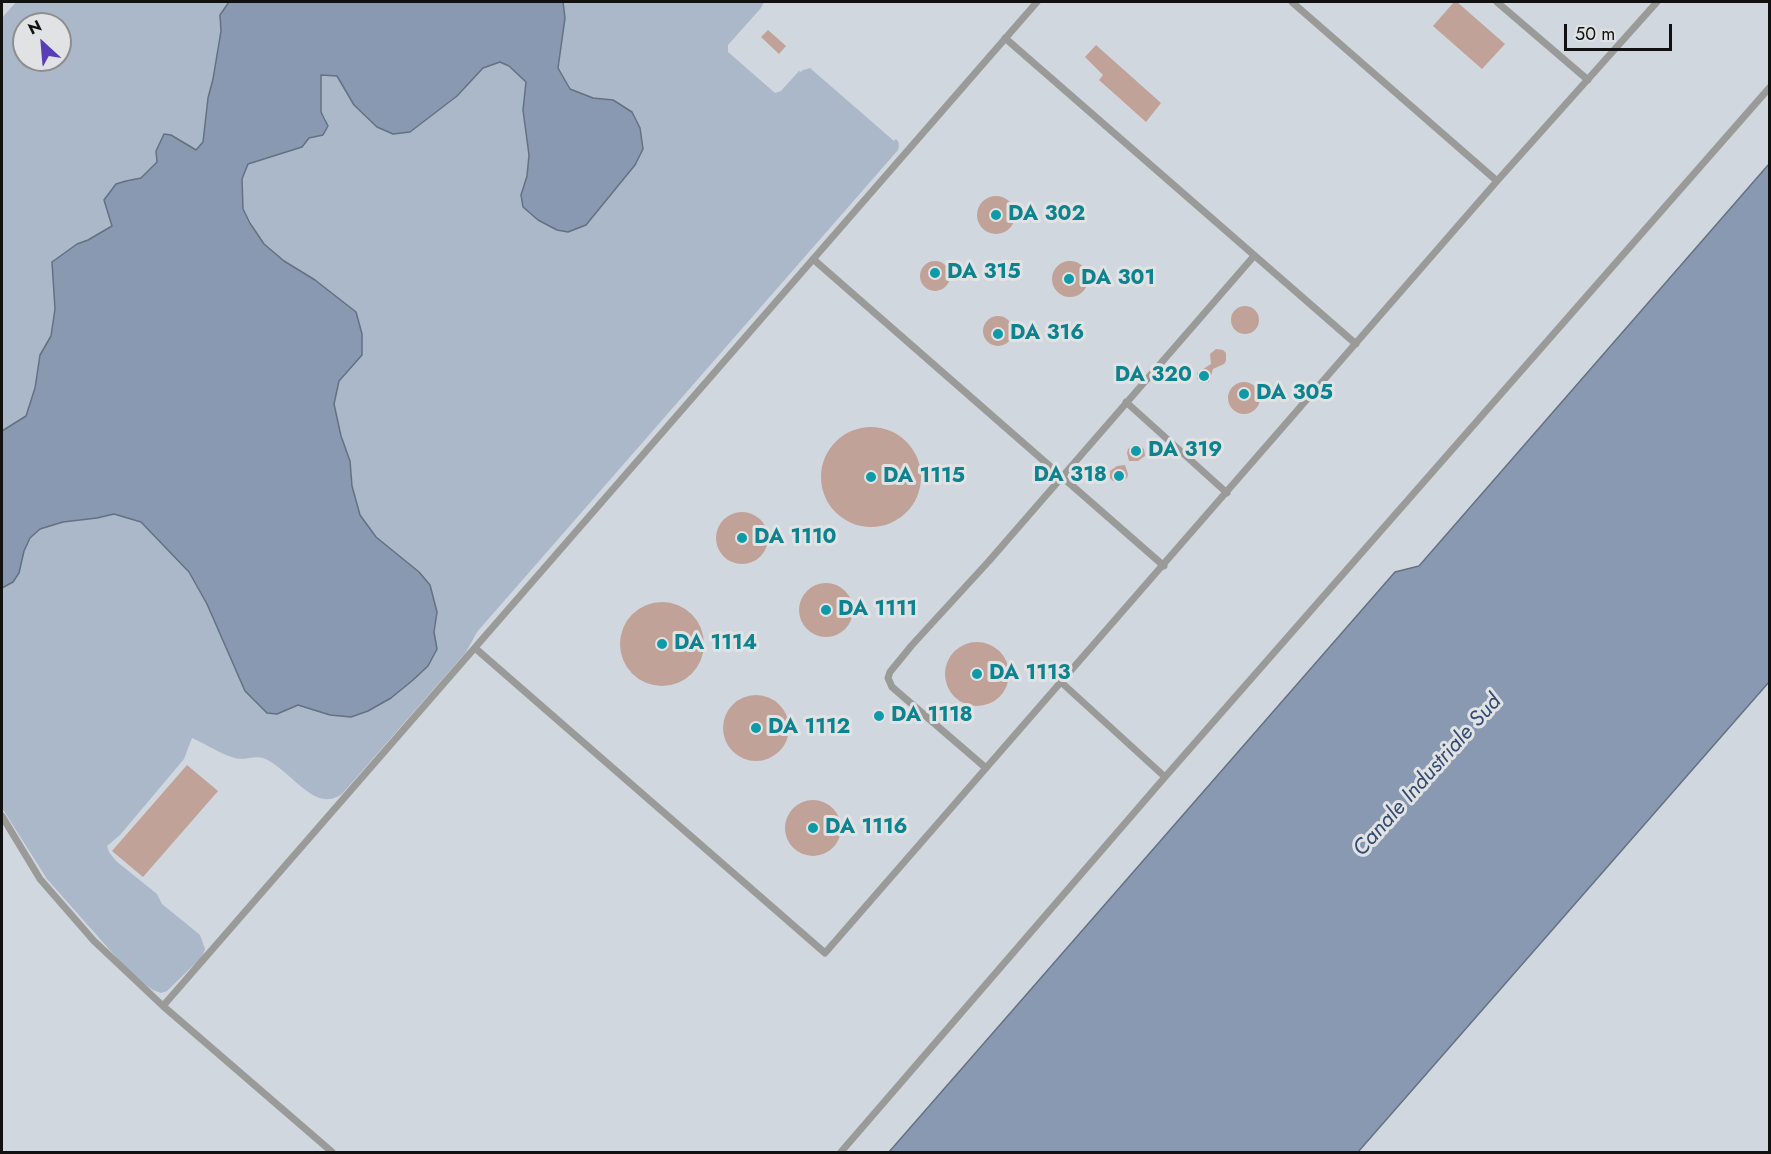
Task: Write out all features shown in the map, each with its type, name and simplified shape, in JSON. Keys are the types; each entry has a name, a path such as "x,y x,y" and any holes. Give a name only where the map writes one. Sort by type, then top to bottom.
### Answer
{"lane":[{"path":"163,1006 1037,2"},
{"path":"1292,2 1497,181"},
{"path":"1497,2 1588,80"},
{"path":"475,648 825,953 1497,181 1657,2"},
{"path":"1005,38 1356,344"},
{"path":"841,1152 1165,777 1770,87"},
{"path":"986,768 892,687 888,678 890,672 1254,256"},
{"path":"813,259 1164,566"},
{"path":"1126,402 1227,493"},
{"path":"1062,683 1165,777"},
{"path":"2,816 40,879 94,941 163,1006 332,1152"}],"shaded area":[{"path":"2,2 1769,2 1769,164 1419,566 1395,572 889,1152 2,1152"},
{"path":"16,2 229,2 220,15 221,31 208,98 203,142 196,150 171,135 156,151 157,161 141,178 126,181 113,226 77,244 53,262 55,309 51,336 40,355 35,388 26,416 2,431 2,18"},
{"path":"563,2 764,2 728,45 728,52 775,93 781,91 799,71 810,68 894,141 896,139 899,143 898,150 477,632 466,652 342,794 330,799 318,797 263,758 235,758 192,738 184,759 120,835 107,846 116,861 157,894 162,904 200,935 205,949 202,957 167,991 161,993 153,990 124,966 47,879 2,808 2,588 13,582 19,573 24,551 30,538 40,529 63,522 114,514 141,522 189,572 207,604 245,691 277,714 298,705 330,715 391,698 428,666 437,649 434,632 437,612 392,551 376,537 360,515 352,486 350,460 341,436 334,404 339,381 362,355 356,312 264,244 243,209 242,179 248,164 302,147 309,138 315,135 326,119 321,112 321,75 337,76 354,105 410,132 457,96 483,68 500,62 509,66 526,81 523,110 529,155 527,176 521,195 586,225 635,165 613,100 593,98 570,89 558,68 565,18"},
{"path":"1769,682 1769,1152 1358,1152"}],"water":[{"path":"229,2 563,2 565,18 558,68 570,89 593,98 613,100 632,112 640,128 643,149 635,165 586,225 568,232 557,230 538,220 523,207 521,195 527,176 529,155 523,110 526,82 509,66 500,62 483,68 457,96 410,132 393,134 377,127 354,105 337,76 321,75 321,112 328,126 323,135 309,138 302,147 248,164 242,179 243,209 264,244 356,312 362,334 362,355 339,381 334,404 341,436 350,461 352,486 360,515 376,537 419,572 430,585 437,612 434,632 437,649 428,666 391,698 368,711 351,717 330,715 298,705 277,714 267,713 245,691 207,604 189,572 141,522 114,514 63,522 40,529 30,538 24,551 19,573 13,582 2,588 2,431 26,416 35,388 40,355 51,336 55,309 52,262 77,244 112,226 104,200 116,184 141,178 157,162 156,151 164,134 171,135 196,150 203,142 208,98 221,31 220,15"},
{"name":"Canale Industriale Sud","path":"1769,164 1769,682 1358,1152 889,1152 1395,572 1419,566"}],"building":[{"path":"1454,2 1457,2 1505,44 1482,69 1433,26"},
{"path":"768,30 786,46 779,54 761,37"},
{"path":"1096,45 1161,103 1146,122 1099,80 1103,75 1085,57"},
{"name":"DA 302","path":"996,196 1009,202 1015,215 1009,228 996,234 983,228 977,215 983,202"},
{"name":"DA 315","path":"935,261 941,262 949,270 949,282 941,290 935,291 929,290 921,282 920,276 921,270 929,262"},
{"name":"DA 301","path":"1070,261 1083,266 1088,279 1083,292 1070,297 1057,292 1052,279 1057,266"},
{"path":"1245,306 1255,310 1259,320 1255,330 1245,334 1235,330 1231,320 1235,310"},
{"name":"DA 316","path":"998,316 1004,317 1012,325 1012,337 1004,345 998,346 992,345 984,337 983,331 984,325 992,317"},
{"path":"1216,349 1226,353 1226,361 1213,369 1209,382 1202,383 1197,379 1197,373 1211,364 1210,354"},
{"name":"DA 305","path":"1244,382 1255,387 1260,398 1255,409 1244,414 1233,409 1228,398 1233,387"},
{"name":"DA 1115","path":"871,427 890,431 906,442 917,458 921,477 917,496 906,512 890,523 871,527 852,523 836,512 825,496 821,477 825,458 836,442 852,431"},
{"name":"DA 319","path":"1134,444 1144,449 1145,456 1138,461 1129,461 1128,449"},
{"name":"DA 318","path":"1125,465 1127,478 1121,483 1113,481 1110,478 1110,471 1117,466"},
{"name":"DA 1110","path":"737,512 747,512 761,519 768,538 761,557 747,564 737,564 727,560 720,553 716,543 716,533 720,523 727,516"},
{"name":"DA 1111","path":"826,583 836,585 845,591 851,600 853,610 851,620 845,629 836,635 826,637 816,635 807,629 801,620 799,610 801,600 807,591 816,585"},
{"name":"DA 1114","path":"662,602 678,605 692,614 701,628 704,644 701,660 692,674 678,683 662,686 646,683 632,674 623,660 620,644 623,628 632,614 646,605"},
{"name":"DA 1113","path":"977,642 989,644 1000,651 1007,662 1009,674 1007,686 1000,697 989,704 977,706 965,704 954,697 947,686 945,674 947,662 954,651 965,644"},
{"name":"DA 1112","path":"756,695 769,697 779,705 787,715 789,728 787,741 779,751 769,759 756,761 743,759 733,751 725,741 723,728 725,715 733,705 743,697"},
{"path":"187,765 218,791 143,877 112,851"},
{"name":"DA 1116","path":"808,800 818,800 833,808 839,817 841,828 839,839 833,848 818,856 808,856 797,851 790,844 785,833 785,823 790,812 797,805"}],"place":[{"name":"DA 302","path":"996,215"},
{"name":"DA 315","path":"935,273"},
{"name":"DA 301","path":"1069,279"},
{"name":"DA 316","path":"998,334"},
{"name":"DA 320","path":"1204,376"},
{"name":"DA 305","path":"1244,394"},
{"name":"DA 319","path":"1136,451"},
{"name":"DA 318","path":"1119,476"},
{"name":"DA 1115","path":"871,477"},
{"name":"DA 1110","path":"742,538"},
{"name":"DA 1111","path":"826,610"},
{"name":"DA 1114","path":"662,644"},
{"name":"DA 1113","path":"977,674"},
{"name":"DA 1118","path":"879,716"},
{"name":"DA 1112","path":"756,728"},
{"name":"DA 1116","path":"813,828"}]}
